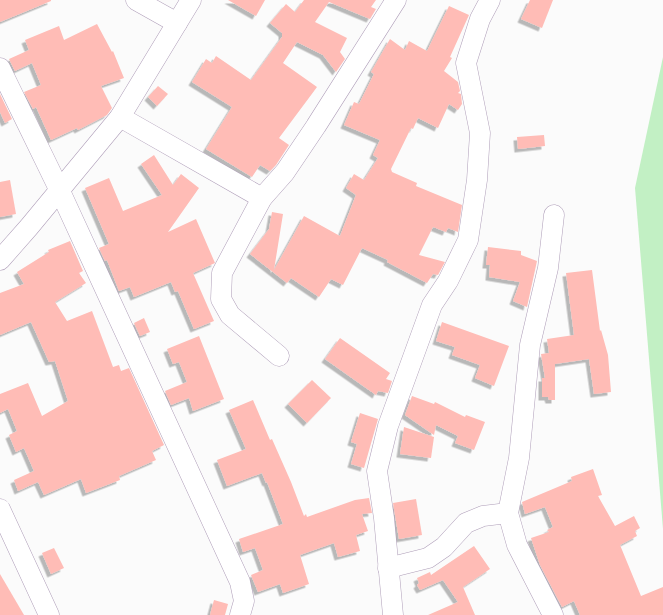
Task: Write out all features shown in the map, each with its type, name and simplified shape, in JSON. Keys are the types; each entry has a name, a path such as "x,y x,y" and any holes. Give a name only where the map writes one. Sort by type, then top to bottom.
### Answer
{"street":[{"path":"136,0 177,23"},
{"path":"0,260 30,227 59,189 120,116 192,0"},
{"path":"278,356 230,316 221,299 222,273 262,198 285,172 396,0"},
{"path":"393,615 378,471 388,426 432,305 448,281 468,240 477,180 480,133 466,63 480,19 490,0"},
{"path":"0,68 59,189 240,582 244,601 240,615"},
{"path":"120,116 262,198"},
{"path":"546,612 517,545 508,513 518,458 530,344 548,268 554,215"},
{"path":"0,509 49,615"},
{"path":"388,568 428,558 444,547 466,523 483,516 508,513"}],"green space":[{"path":"663,57 663,529 635,188"}],"building":[{"path":"0,0 51,0 51,1 0,22"},
{"path":"228,0 265,0 256,16"},
{"path":"304,0 376,0 371,7 376,9 370,19 329,2 315,22 347,38 340,52 345,59 336,72 323,55 297,42 283,63 317,87 279,138 289,145 276,165 270,171 260,165 252,177 206,149 232,107 192,82 206,59 212,63 216,56 251,80 282,37 282,33 270,23 286,4 295,12"},
{"path":"530,0 553,0 542,28 521,19"},
{"path":"449,6 469,15 450,57 452,58 444,71 458,82 460,91 458,93 461,94 462,104 458,110 449,104 438,128 418,118 413,129 411,128 391,169 392,172 417,183 416,186 462,205 458,232 448,228 446,232 433,227 419,255 445,262 438,275 433,274 427,283 387,262 388,260 362,248 343,285 331,279 319,297 291,278 287,283 250,254 269,229 272,212 283,214 274,270 304,216 340,236 356,195 346,188 354,174 364,180 378,158 373,155 380,140 344,125 354,102 359,104 374,74 371,72 390,39 405,50 409,41 427,51"},
{"path":"97,24 112,52 113,51 124,78 101,86 112,108 107,115 78,130 77,128 51,140 36,107 33,109 24,92 41,85 32,63 15,71 9,59 29,50 25,40 59,26 64,40"},
{"path":"158,86 168,94 157,106 148,97"},
{"path":"0,94 12,119 5,123 0,112"},
{"path":"544,135 545,146 518,149 517,137"},
{"path":"154,155 173,185 181,174 199,188 168,232 196,219 215,263 193,273 214,321 194,329 178,291 175,292 171,282 134,297 130,287 119,291 107,260 105,261 99,248 109,244 85,188 109,178 123,211 162,195 141,164"},
{"path":"10,180 16,214 0,217 0,182"},
{"path":"70,241 83,271 79,273 86,283 55,302 67,321 92,311 113,367 119,365 121,371 129,368 164,445 152,451 156,460 119,476 120,480 86,493 81,479 44,495 38,482 18,491 14,480 34,471 24,448 16,452 9,435 17,431 8,409 0,413 0,394 28,383 42,416 68,401 55,361 49,362 31,322 0,335 0,293 24,284 17,272 49,252 48,250"},
{"path":"488,247 521,251 521,255 537,261 527,307 513,301 520,282 489,277 490,265 486,265"},
{"path":"592,270 600,331 601,330 608,355 611,392 594,394 589,359 555,364 555,400 549,400 548,397 542,397 542,378 545,378 541,354 549,353 547,339 574,335 566,273"},
{"path":"144,318 150,332 140,336 134,323"},
{"path":"442,322 509,346 494,386 475,378 480,365 452,355 455,347 436,341"},
{"path":"199,336 224,399 193,411 189,398 171,405 165,391 187,382 179,362 173,364 167,349"},
{"path":"340,338 390,373 386,379 392,381 388,393 378,391 376,395 325,359"},
{"path":"312,380 331,398 307,423 288,404"},
{"path":"412,396 434,404 435,402 465,417 466,415 485,422 474,450 455,443 458,436 436,425 434,435 405,415"},
{"path":"253,400 270,440 272,439 291,482 304,516 306,514 307,517 355,500 369,498 372,513 362,514 368,531 356,535 360,551 338,557 334,543 300,555 309,584 283,593 280,584 258,592 251,575 263,570 255,548 243,552 239,539 283,524 267,482 266,483 262,473 227,486 217,460 246,449 229,410"},
{"path":"360,413 378,419 364,468 351,464 357,444 351,442"},
{"path":"404,427 434,437 431,458 400,454"},
{"path":"593,469 602,495 598,496 615,526 634,516 640,528 635,531 637,536 620,545 641,596 663,587 663,615 580,615 574,601 562,607 540,565 531,538 549,532 547,530 553,527 545,507 525,514 522,502 572,481 571,477"},
{"path":"416,499 422,535 399,539 393,503"},
{"path":"474,546 490,569 463,587 475,615 428,615 458,602 443,580 420,590 417,585 419,583 417,578 430,572 431,575"},
{"path":"54,548 64,568 51,574 42,553"},
{"path":"0,574 24,615 0,615"},
{"path":"214,600 228,604 225,615 210,615"}]}
